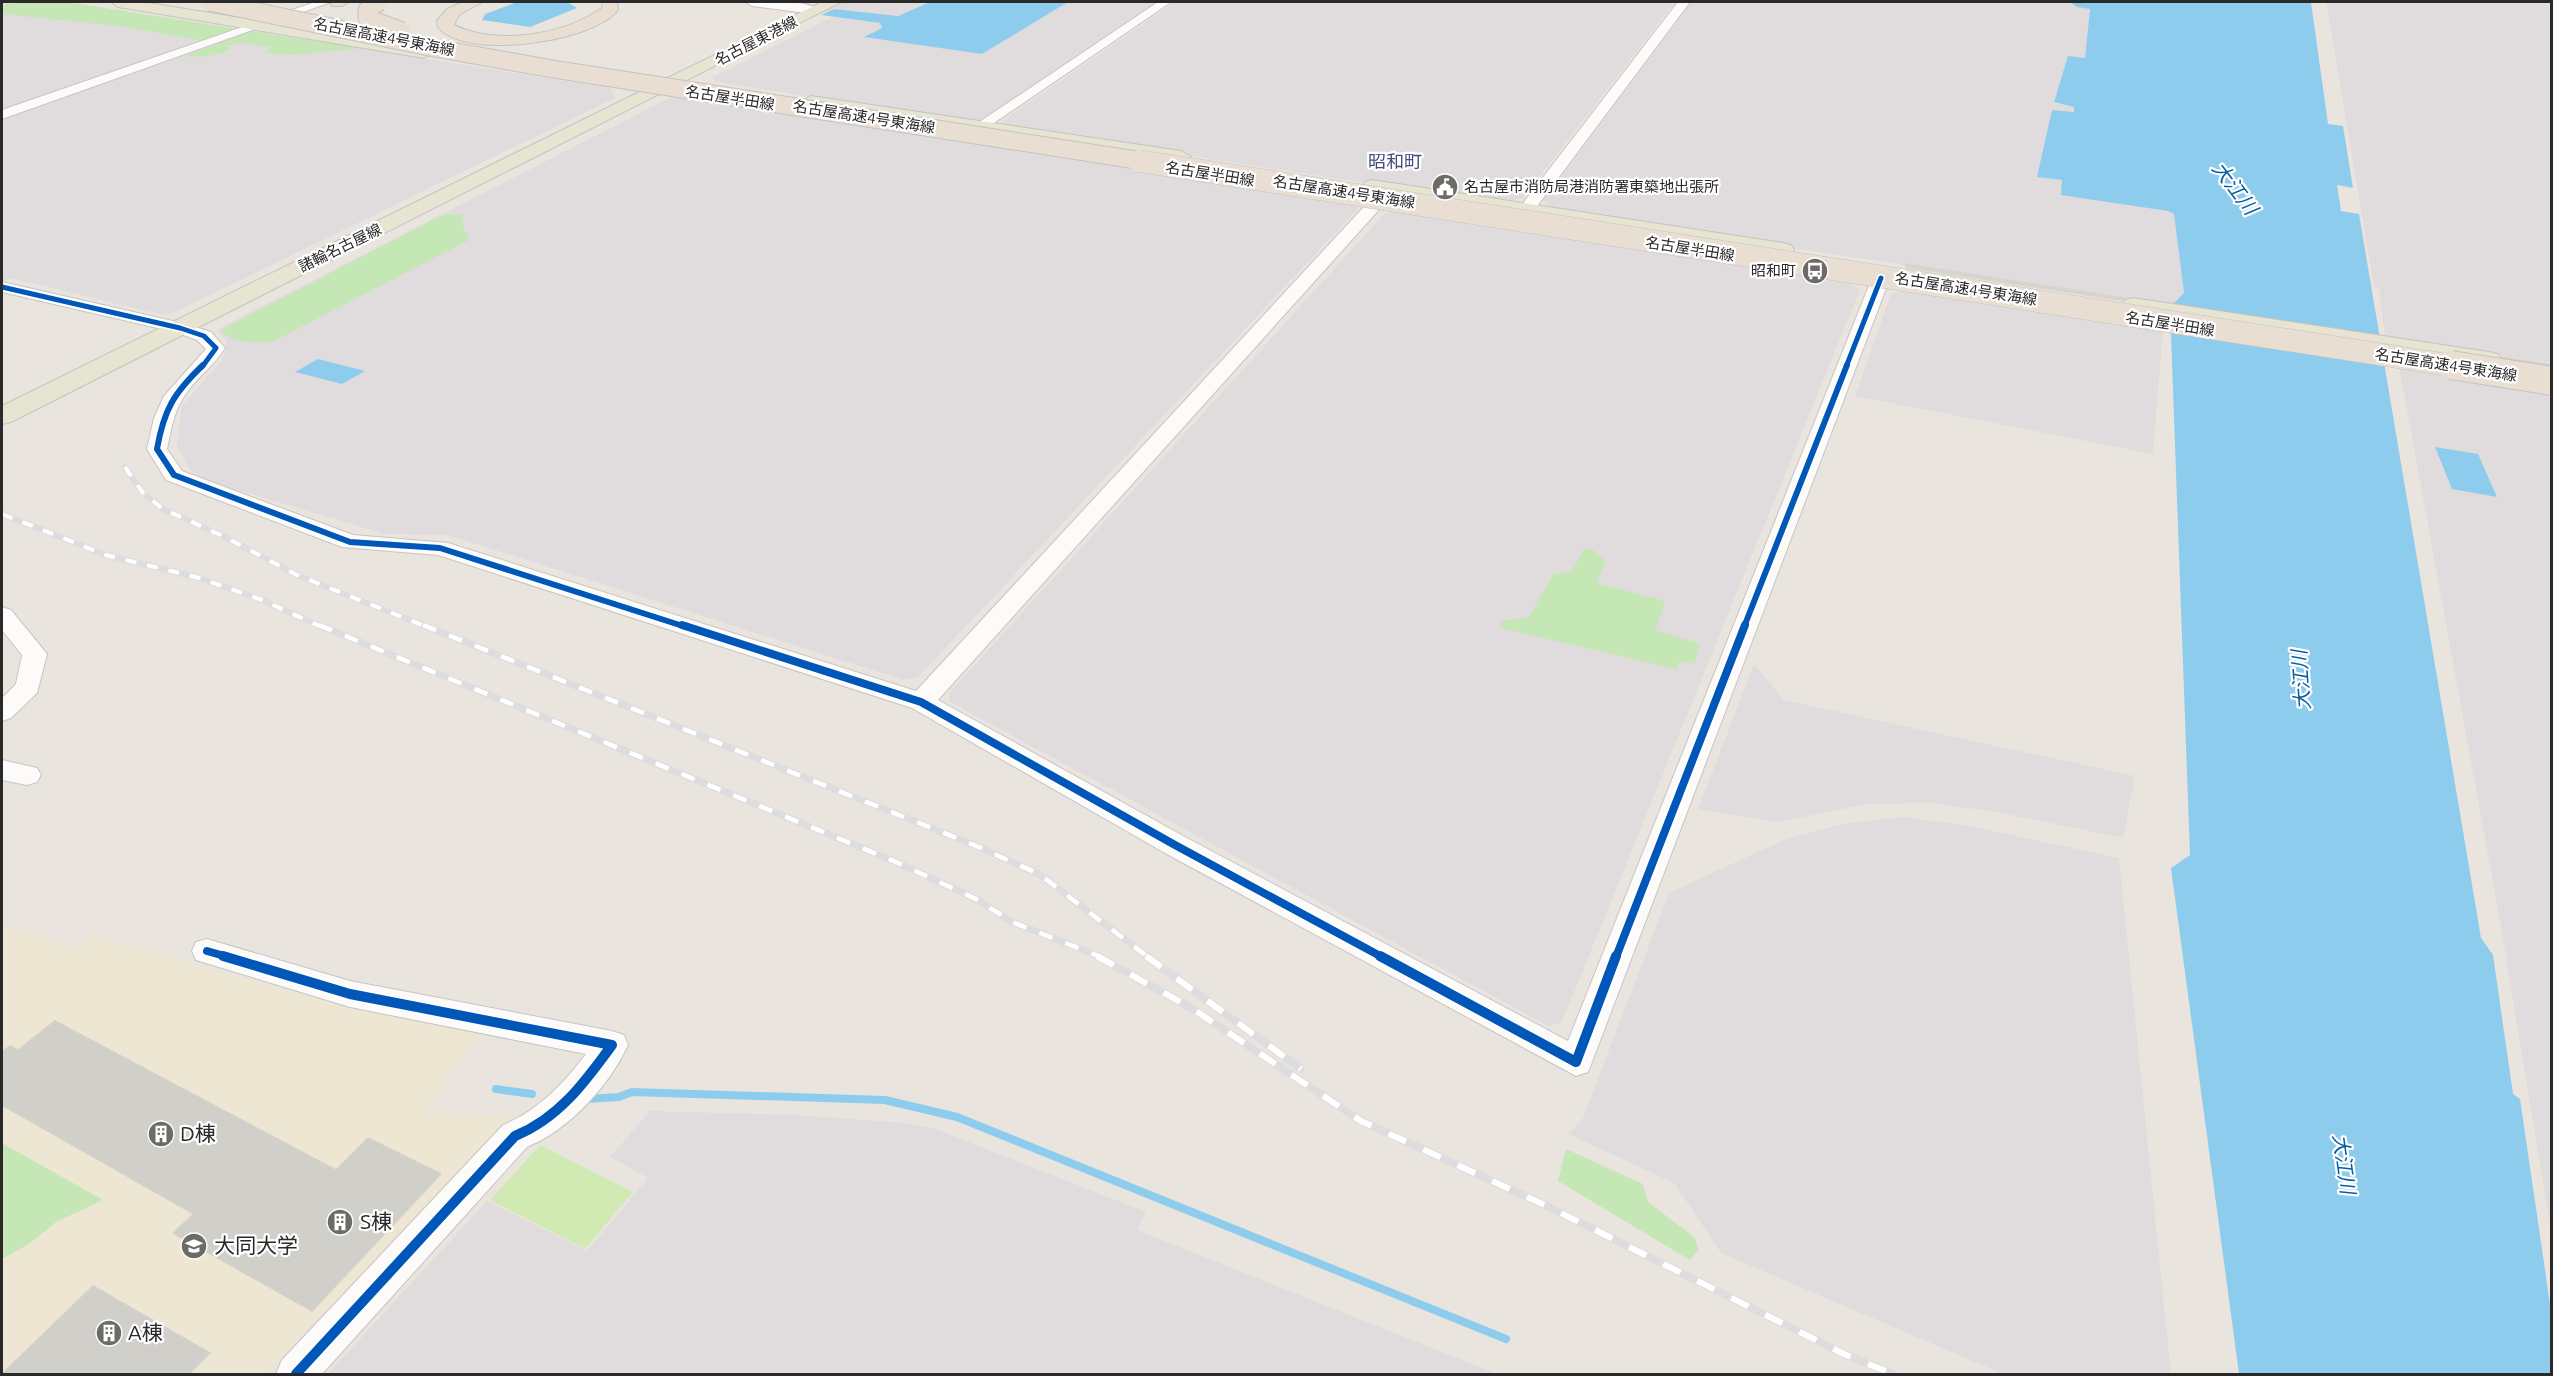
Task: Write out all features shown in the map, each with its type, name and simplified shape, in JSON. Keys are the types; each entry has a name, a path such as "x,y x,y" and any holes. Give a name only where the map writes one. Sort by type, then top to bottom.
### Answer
{"highway":[{"name":"名古屋高速4号東海線","path":"209,2 469,54 2552,382"},
{"name":"名古屋高速4号東海線","path":"238,2 439,43 562,64 2552,371"},
{"path":"341,2 319,15 317,21 322,27 351,37 470,60 667,84"},
{"path":"379,2 367,10 365,15 380,25 562,64"},
{"path":"474,2 450,15 446,21 446,27 458,34 482,38 546,35 596,21 610,10 610,2"},
{"path":"487,2 460,15 458,21 460,26 467,30 489,34 549,31 592,16 600,7 597,2"}],"main road":[{"name":"名古屋半田線","path":"118,2 432,54 667,84"},
{"name":"名古屋半田線","path":"163,2 667,84 2386,351 2552,382"},
{"name":"名古屋東港線","path":"667,84 813,7 833,2"},
{"name":"諸輪名古屋線","path":"2,405 172,326 667,84"},
{"name":"名古屋半田線","path":"974,131 1379,200 1521,216 1881,279 2152,315"},
{"name":"諸輪名古屋線","path":"2,416 172,326"},
{"name":"名古屋半田線","path":"2386,351 2552,371"}],"street":[{"path":"2,115 325,2"},
{"path":"752,2 813,7"},
{"path":"974,131 1165,2"},
{"path":"1521,216 1684,2"},
{"path":"921,702 1248,347 1379,200"},
{"path":"2,287 172,326 204,336 216,348 206,366 180,388 163,417 157,449 174,475 350,542 440,548 921,702 1169,842 1576,1062 1641,890 1881,279"},
{"path":"2,615 35,654 28,687 2,712"},
{"path":"207,951 350,994 612,1045 589,1076 545,1122 515,1136 296,1374"}],"shaded area":[{"path":"2,2 67,2 611,88 615,98 173,313 163,315 10,278 2,282"},
{"path":"838,2 930,2 898,16 834,9 828,12 819,10"},
{"path":"1068,2 1159,2 976,123 716,82 713,77 833,17 880,23 883,27 865,36 982,54"},
{"path":"1175,2 1675,2 1523,198 1495,203 995,126"},
{"path":"1688,2 2070,2 2090,9 2085,59 2069,56 2055,103 2074,107 2061,194 2169,211 2174,214 2184,294 2172,305 1557,213 1542,199"},
{"path":"2326,2 2551,2 2551,363 2385,338 2379,288 2374,286"},
{"path":"683,96 1349,200 1358,209 918,677 904,680 448,535 385,534 204,480 189,469 177,446 182,406 224,357 227,342 216,330 669,98"},
{"path":"1414,208 1837,275 1860,290 1562,1022 1548,1026 950,702 949,693 1385,213"},
{"path":"1904,263 2551,364 2551,367 1906,268"},
{"path":"1912,289 2163,329 2153,454 1855,396 1891,294"},
{"path":"2399,366 2551,390 2551,1230 2500,921"},
{"path":"1754,664 1784,700 2135,776 2123,838 1996,812 1931,803 1867,804 1779,822 1698,809"},
{"path":"1903,817 1965,825 2119,858 2171,1374 2003,1374 1721,1253 1674,1183 1568,1134 1583,1118 1669,893 1786,839 1846,823"},
{"name":"大同大学","path":"2,924 76,949 91,936 330,1002 485,1028 424,1111 511,1118 264,1374 2,1374"},
{"path":"650,1111 796,1115 906,1123 933,1128 1146,1212 1137,1230 1497,1374 328,1374 487,1201 587,1251 648,1178 610,1157"}],"green space":[{"path":"2,2 67,2 238,29 205,41 119,26 2,14 2,7 12,3 2,4"},
{"path":"251,31 358,48 280,55 267,53 270,47 242,43 225,46 232,48 215,55 185,56"},
{"path":"462,215 464,231 469,235 469,240 272,342 237,340 221,330 440,216"},
{"path":"1584,549 1592,549 1606,561 1596,583 1659,599 1665,603 1655,630 1695,642 1700,647 1694,664 1680,661 1676,669 1501,628 1501,621 1529,617 1554,573 1571,572"},
{"path":"2,1143 103,1200 56,1222 29,1244 2,1259"},
{"path":"540,1145 633,1192 585,1249 490,1200"},
{"path":"1566,1149 1643,1184 1648,1202 1694,1237 1699,1250 1690,1260 1558,1181"}],"water":[{"path":"517,2 567,2 577,8 530,27 482,20 485,14"},
{"path":"930,2 1068,2 982,54 864,37 882,28 880,23 821,15 834,9 898,16"},
{"name":"大江川","path":"2070,2 2311,2 2328,124 2343,126 2353,188 2337,185 2341,211 2359,214 2481,938 2493,955 2513,1094 2520,1099 2551,1311 2551,1374 2239,1374 2171,868 2190,855 2171,335 2172,305 2184,293 2174,214 2168,211 2061,195 2062,180 2037,177 2052,110 2074,112 2074,107 2054,102 2068,56 2085,58 2090,9 2077,7"},
{"path":"318,359 365,371 342,384 295,372"},
{"path":"2435,447 2478,454 2497,497 2452,489"}],"building":[{"name":"D棟","path":"55,1021 336,1170 368,1138 441,1174 312,1311 173,1233 194,1214 2,1105 2,1052 10,1046 18,1050"},
{"name":"A棟","path":"93,1286 210,1353 189,1374 2,1374"}],"waterway":[{"path":"496,1089 532,1094"},
{"path":"586,1099 619,1097 632,1092 885,1100 957,1117 1506,1339"}],"railway":[{"path":"125,467 143,493 163,509 225,537 297,575 427,627"},
{"path":"2,514 106,555 199,578 262,600 322,627"},
{"path":"319,625 896,862 978,900 1012,922 1101,957"},
{"path":"423,625 974,845 1039,874 1148,957"},
{"path":"1097,956 1193,1009 1361,1121 1549,1207 1846,1355 1893,1374"},
{"path":"1146,956 1301,1069"}],"cycle path":[{"path":"2,287 180,328 204,336 216,348 207,361 179,389 164,418 157,449 174,475 350,542 440,548 921,702 1175,845 1576,1062 1881,278"},
{"path":"207,951 350,994 612,1045 558,1110 530,1130 515,1136 296,1374"}],"place":[{"name":"名古屋市消防局港消防署東築地出張所","path":"1445,187"},
{"name":"昭和町","path":"1815,271"},
{"name":"D棟","path":"161,1134"},
{"name":"S棟","path":"340,1222"},
{"name":"大同大学","path":"194,1246"},
{"name":"A棟","path":"109,1333"}],"district":[{"name":"昭和町","path":"1395,162"}]}
